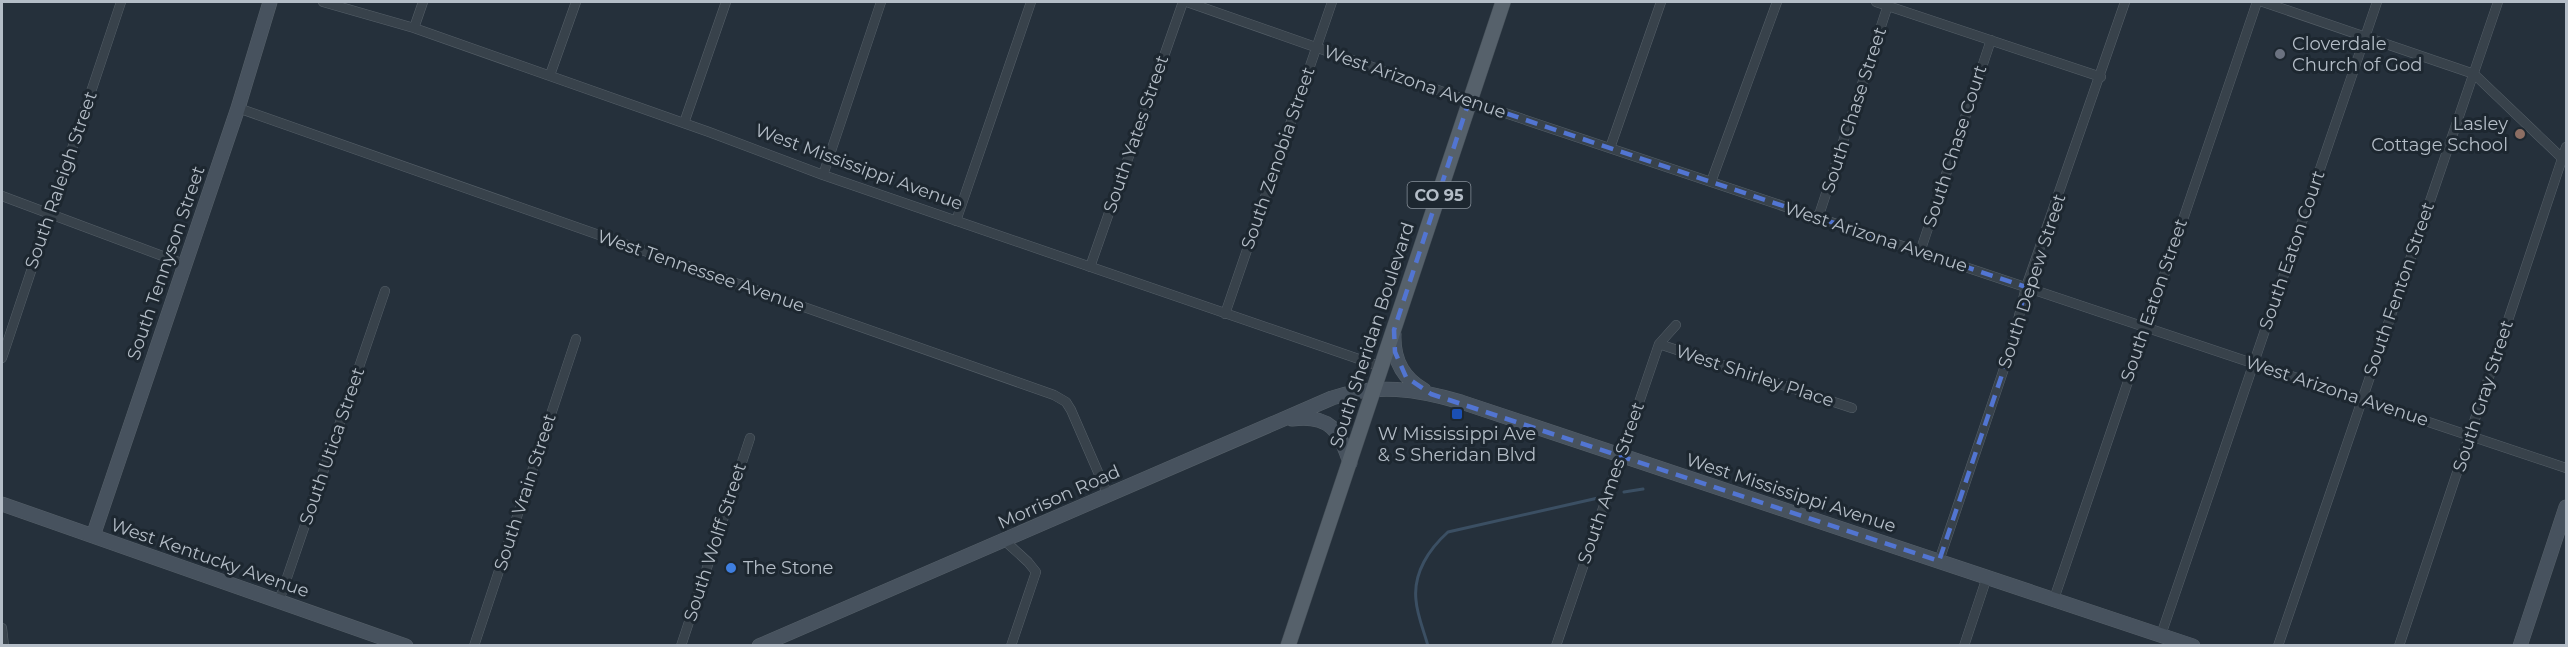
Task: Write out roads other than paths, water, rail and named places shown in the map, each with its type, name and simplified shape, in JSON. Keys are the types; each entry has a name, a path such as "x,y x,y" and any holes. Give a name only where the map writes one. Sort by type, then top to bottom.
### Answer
{"main road":[{"name":"South Tennyson Street","path":"93,536 238,108 270,2"},
{"name":"South Sheridan Boulevard","path":"1288,645 1503,2"},
{"path":"1394,330 1395,352 1401,370 1413,383 1431,394"},
{"name":"Morrison Road","path":"759,645 1332,398 1375,388"},
{"name":"West Mississippi Avenue","path":"1375,388 1405,389 1431,394 2193,645"},
{"path":"1275,422 1306,418 1327,423 1339,434 1350,463"},
{"name":"West Kentucky Avenue","path":"2,504 406,645"},
{"path":"2520,645 2566,507"}],"street":[{"name":"South Raleigh Street","path":"2,358 121,2"},
{"name":"West Mississippi Avenue","path":"323,2 414,28 684,123 823,175 1382,367"},
{"path":"414,28 423,2"},
{"path":"550,75 576,2"},
{"path":"684,123 726,2"},
{"path":"823,175 881,2"},
{"path":"956,221 1031,2"},
{"name":"West Arizona Avenue","path":"1185,2 1469,101 2566,468"},
{"name":"South Yates Street","path":"1090,267 1185,2"},
{"name":"South Zenobia Street","path":"1225,314 1332,2"},
{"path":"1610,148 1660,2"},
{"path":"1711,182 1777,2"},
{"path":"1876,2 1889,3 2100,76"},
{"name":"South Depew Street","path":"1939,561 2012,345 2026,287 2125,2"},
{"name":"South Eaton Street","path":"2054,599 2257,2"},
{"path":"2264,2 2474,74 2564,160"},
{"name":"South Eaton Court","path":"2161,635 2377,2"},
{"name":"South Fenton Street","path":"2278,645 2498,2"},
{"name":"South Chase Street","path":"1818,218 1889,3"},
{"name":"South Chase Court","path":"1920,252 1991,40"},
{"name":"West Tennessee Avenue","path":"238,108 1054,395 1066,402 1071,410 1108,495"},
{"name":"South Gray Street","path":"2399,645 2564,160 2566,147"},
{"path":"2,196 184,264"},
{"name":"South Utica Street","path":"279,601 385,291"},
{"name":"South Ames Street","path":"1556,645 1659,344 1676,325"},
{"name":"South Vrain Street","path":"474,645 576,339"},
{"name":"West Shirley Place","path":"1659,344 1852,408"},
{"name":"South Wolff Street","path":"681,645 750,438"},
{"path":"1004,540 1036,572 1011,645"},
{"path":"1964,645 1987,577"},
{"path":"2,628 4,645"}],"waterway":[{"path":"1624,492 1643,489"},
{"path":"1428,646 1417,606 1417,580 1429,554 1448,532 1598,498"}],"place":[{"name":"Cloverdale Church of God","path":"2280,54"},
{"name":"Lasley Cottage School","path":"2520,134"},
{"name":"W Mississippi Ave & S Sheridan Blvd","path":"1457,414"},
{"name":"The Stone","path":"731,568"}]}
